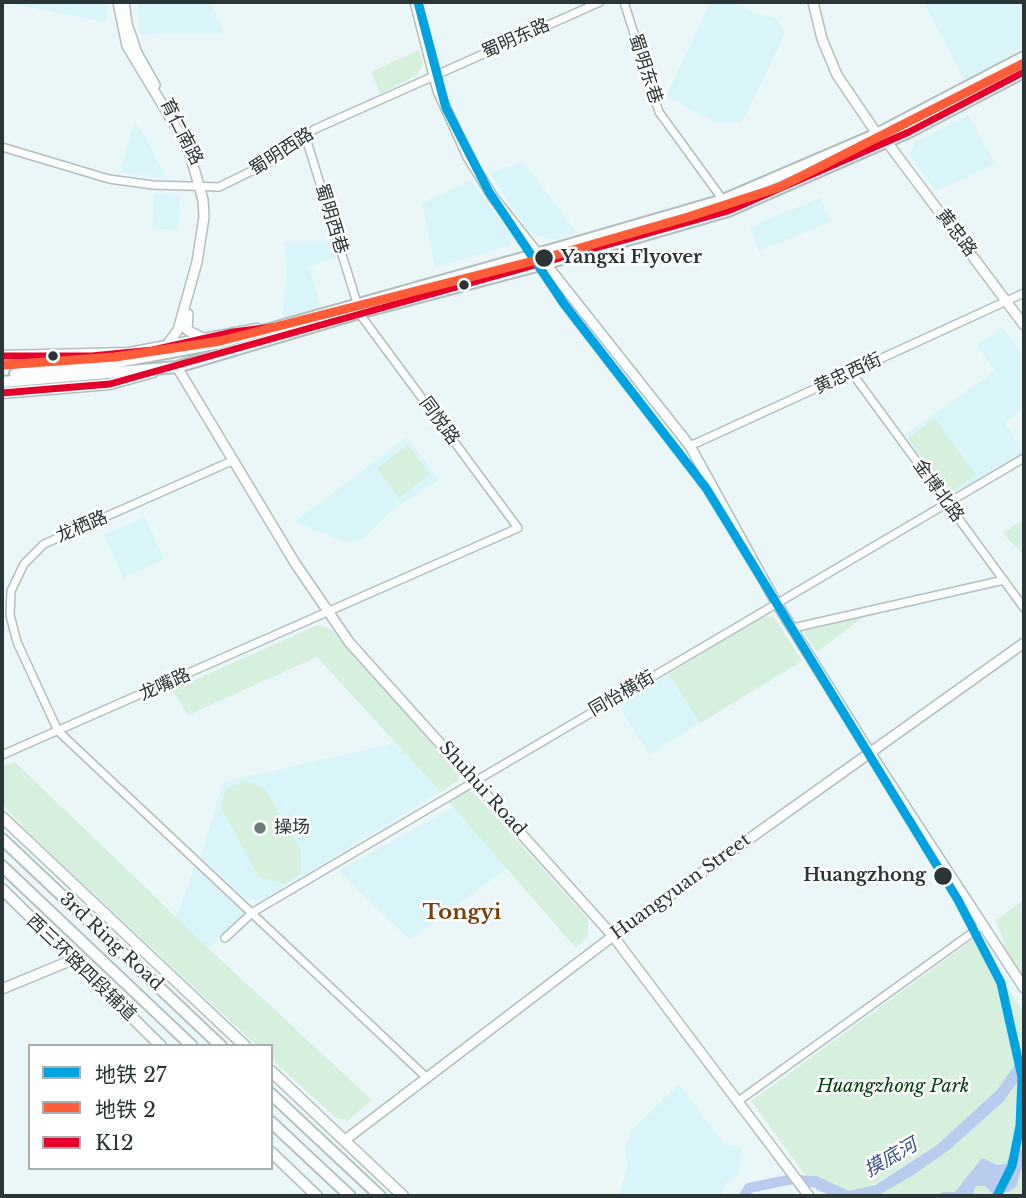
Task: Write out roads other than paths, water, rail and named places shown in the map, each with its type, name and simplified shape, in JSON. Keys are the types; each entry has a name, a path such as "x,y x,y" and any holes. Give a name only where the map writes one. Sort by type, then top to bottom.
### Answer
{"main road":[{"path":"2,393 110,384 172,368 358,308 723,201 882,138 1024,57"},
{"path":"2,382 157,356 544,264 728,211 1024,72"},
{"path":"2,356 92,356 164,348 279,326"},
{"path":"2,374 23,378 55,378 172,368"},
{"path":"2,388 23,378"},
{"path":"2,817 243,1044"},
{"name":"3rd Ring Road","path":"2,839 218,1044"},
{"name":"3rd Ring Road","path":"2,866 190,1044"},
{"name":"西三环路四段辅道","path":"2,889 159,1044"},
{"path":"273,1072 403,1196"},
{"path":"273,1096 380,1196"},
{"path":"273,1124 350,1196"},
{"path":"273,1154 317,1196"}],"street":[{"path":"118,2 127,46 138,71 172,117 188,147 203,186 204,217 197,262 178,330 164,348"},
{"name":"育仁南路","path":"124,2 127,24 137,53 193,147 203,186 210,218 186,325 190,332 205,339"},
{"path":"415,2 432,76 468,157 493,197 544,264 690,446 777,604 869,751 1024,988"},
{"name":"蜀明东路","path":"432,76 600,2"},
{"name":"蜀明东巷","path":"624,2 642,67 659,112 723,201"},
{"name":"黄忠路","path":"813,2 822,39 837,75 1024,325"},
{"name":"蜀明西路","path":"2,147 109,179 153,185 203,186 233,183 272,160 305,135 432,76"},
{"name":"蜀明西巷","path":"305,135 358,308"},
{"name":"黄忠西街","path":"690,446 1024,293"},
{"name":"同悦路","path":"358,308 518,528"},
{"name":"Shuhui Road","path":"172,368 234,460 327,613 349,642 613,936 809,1196"},
{"name":"金博北路","path":"852,373 1024,608"},
{"name":"同怡横街","path":"225,938 253,912 1024,458"},
{"name":"龙栖路","path":"58,731 17,642 9,615 11,591 24,564 49,541 234,460"},
{"name":"龙嘴路","path":"2,755 518,528"},
{"path":"793,628 1004,580"},
{"name":"Huangyuan Street","path":"345,1140 613,936 1024,643"},
{"path":"58,731 426,1077"},
{"path":"737,1102 983,925"},
{"path":"2,989 72,960"}],"water":[{"path":"1024,1052 1024,1073 1003,1102 949,1150 877,1196 833,1196 817,1190 806,1176 817,1176 849,1191 875,1185 937,1145 997,1090"},
{"path":"1013,1148 1023,1150 1024,1160 1016,1187 1008,1192 993,1194 985,1186 976,1186 972,1196 936,1196 943,1192 955,1192 982,1158 997,1165 1006,1164"}],"waterway":[{"name":"摸底河","path":"744,1196 749,1188 795,1179 823,1184"}],"metro line":[{"name":"27","path":"418,2 446,108 489,192 564,304 706,488 958,900 1001,983 1022,1077 1020,1126 1012,1166 997,1196"},
{"name":"2","path":"2,365 115,357 220,341 545,258 688,217 780,187 1024,63"}],"place":[{"name":"Yangxi Flyover","path":"544,258"},
{"name":"操场","path":"260,828"},
{"name":"Huangzhong","path":"943,876"}],"district":[{"name":"Tongyi","path":"462,913"}],"park label":[{"name":"Huangzhong Park","path":"893,1087"}]}
